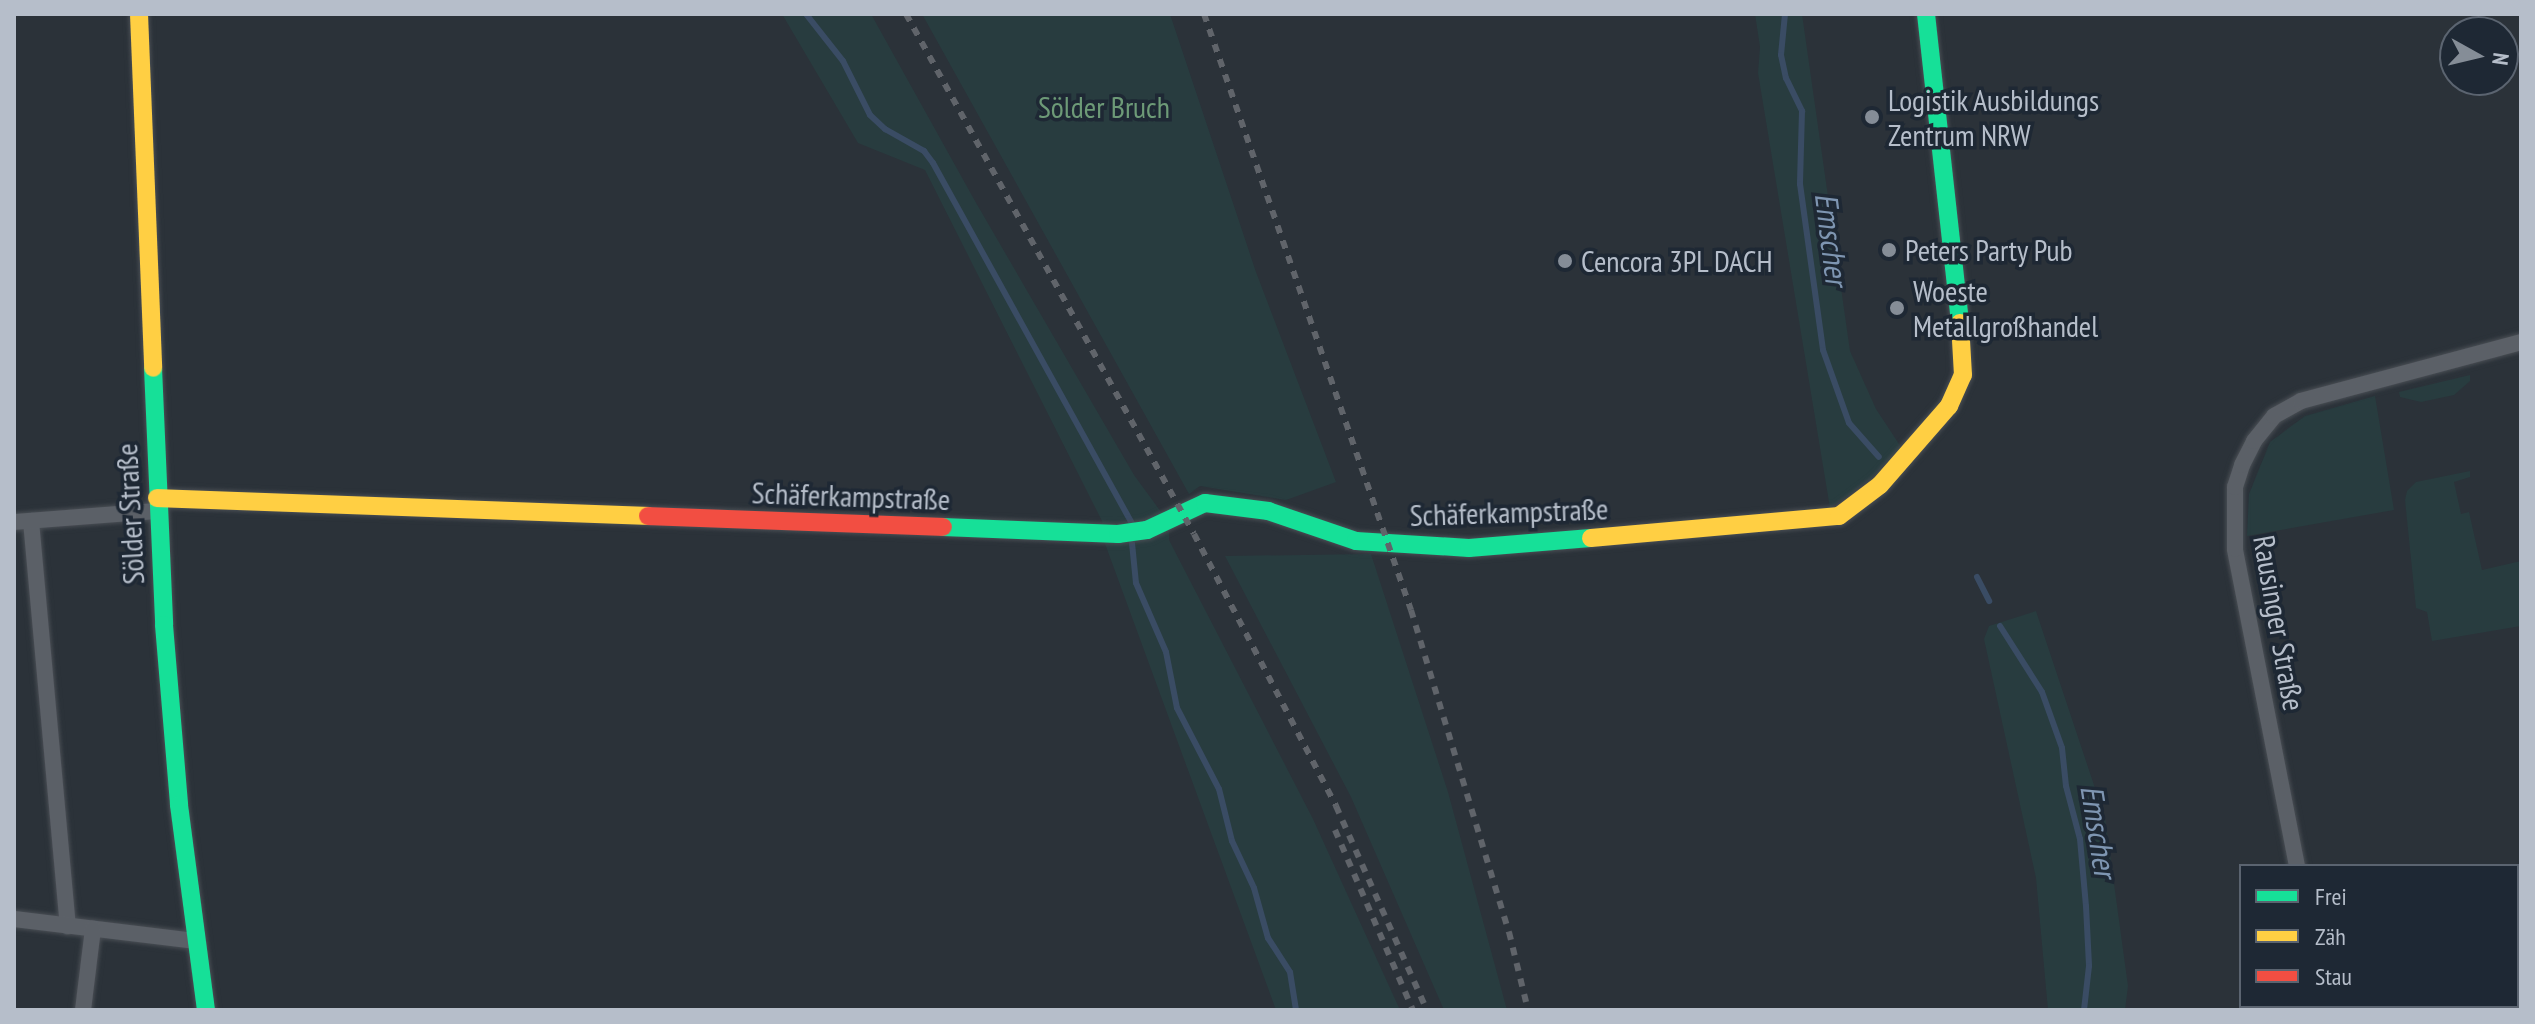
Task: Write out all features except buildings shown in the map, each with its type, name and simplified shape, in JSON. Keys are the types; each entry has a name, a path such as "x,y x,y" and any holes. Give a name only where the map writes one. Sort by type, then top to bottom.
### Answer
{"street":[{"name":"Sölder Straße","path":"139,14 158,504 179,805 206,1010"},
{"name":"Schäferkampstraße","path":"158,504 1118,534 1147,530 1205,503 1268,511 1356,541 1469,548 1812,521 1839,516 1880,485 1920,441 1949,406 1963,375 1959,298 1926,14"},
{"name":"Rausinger Straße","path":"2297,864 2235,549 2235,487 2242,465 2254,441 2274,416 2301,401 2521,342"},
{"path":"68,926 23,521 158,504"},
{"path":"14,919 195,941"},
{"path":"83,1010 93,929"}],"green space":[{"path":"782,14 871,14 1134,475 1164,516 1144,522 1103,523 925,170 858,143"},
{"name":"Sölder Bruch","path":"922,14 1170,14 1256,272 1336,482 1286,500 1200,486 1189,494"},
{"path":"1755,14 1802,14 1850,351 1876,409 1901,447 1868,481 1830,508 1758,73 1760,47"},
{"path":"2470,375 2470,381 2454,395 2421,402 2400,397 2399,392"},
{"path":"2375,396 2394,510 2247,536 2249,494 2270,442 2305,416"},
{"path":"2470,471 2470,477 2454,482 2461,514 2469,512 2482,570 2521,561 2521,626 2432,641 2427,612 2416,608 2405,500 2407,491 2416,482"},
{"path":"1169,526 1169,540 1313,819 1400,1010 1276,1010 1104,541"},
{"path":"1371,554 1448,792 1507,1010 1444,1010 1351,797 1225,556"},
{"path":"2036,611 2105,818 2128,986 2125,1010 2048,1010 2036,878 1984,639 1989,626"}],"waterway":[{"path":"806,14 843,61 870,115 885,129 924,151 933,163 1132,523"},
{"name":"Emscher","path":"1785,14 1781,55 1786,78 1802,111 1800,184 1823,350 1849,423 1879,457"},
{"path":"1132,543 1136,583 1166,652 1177,708 1219,789 1232,841 1254,888 1268,938 1290,972 1296,1010"},
{"name":"Emscher","path":"1977,577 1989,601"},
{"name":"Emscher","path":"2000,626 2042,692 2062,748 2066,786 2080,839 2086,906 2089,966 2084,1010"}],"railway":[{"path":"906,14 1194,534 1336,806 1427,1010"},
{"path":"1204,14 1411,610 1509,932 1528,1010"},
{"path":"1335,830 1413,1010"}],"traffic: fast":[{"path":"1926,14 1960,323"},
{"path":"153,368 164,625 179,805 206,1010"},
{"path":"943,527 1118,534 1147,530 1205,503 1268,511 1356,541 1469,548 1591,538"}],"traffic: slow":[{"path":"139,14 153,368"},
{"path":"1591,538 1839,516 1880,485 1949,406 1963,375 1960,323"},
{"path":"157,498 648,516"}],"traffic: jam":[{"path":"648,516 943,527"}],"place":[{"name":"Logistik Ausbildungs Zentrum NRW","path":"1872,117"},
{"name":"Peters Party Pub","path":"1889,250"},
{"name":"Cencora 3PL DACH","path":"1565,261"},
{"name":"Woeste Metallgroßhandel","path":"1897,308"}]}
